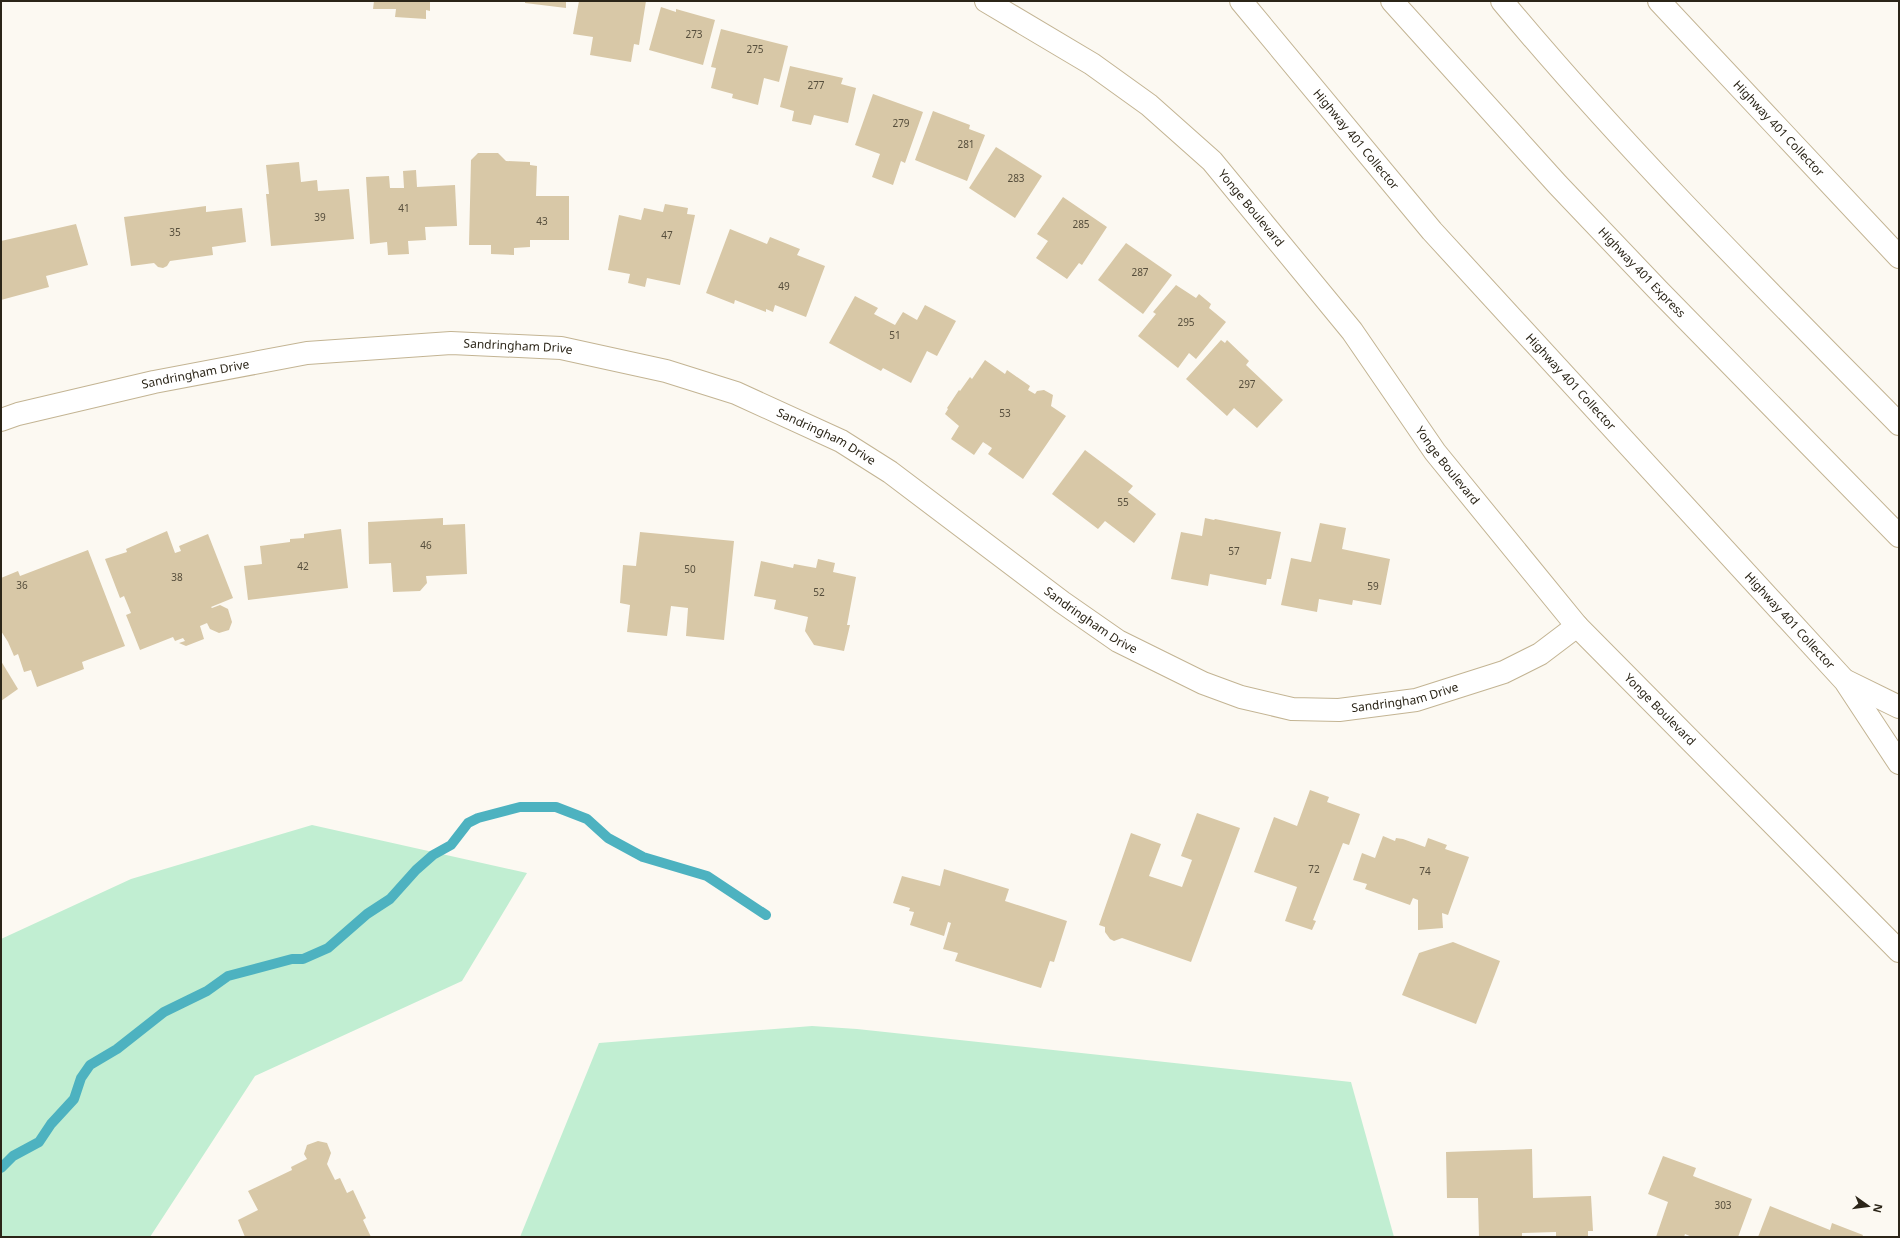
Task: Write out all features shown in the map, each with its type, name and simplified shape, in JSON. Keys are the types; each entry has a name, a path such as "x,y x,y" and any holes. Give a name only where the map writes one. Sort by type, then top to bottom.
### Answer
{"main road":[{"name":"Yonge Boulevard","path":"986,1 1092,64 1149,105 1212,161 1352,331 1435,452 1577,626 1899,951"},
{"name":"Highway 401 Collector","path":"1241,1 1432,231 1845,681 1899,763"},
{"name":"Highway 401 Express","path":"1392,1 1558,185 1658,290 1899,536"},
{"path":"1502,1 1585,98 1649,168 1748,272 1899,424"},
{"name":"Highway 401 Collector","path":"1659,1 1899,257"},
{"name":"Sandringham Drive","path":"1,420 18,414 154,382 307,353 452,343 561,348 666,371 736,394 841,441 890,472 1062,602 1118,642 1203,683 1241,697 1292,709 1339,710 1416,700 1504,672 1540,654 1577,626"},
{"path":"1845,681 1899,707"}],"green space":[{"path":"312,825 527,873 462,981 255,1076 150,1237 1,1237 1,939 131,879"},
{"path":"812,1026 857,1029 1351,1082 1394,1237 520,1237 599,1043"}],"building":[{"path":"374,1 430,1 430,11 426,10 426,19 395,17 396,9 373,9"},
{"path":"525,1 566,1 566,8 525,3"},
{"path":"579,1 646,1 639,45 634,44 631,62 590,55 593,37 573,34"},
{"path":"661,7 676,12 676,9 715,20 703,65 649,50"},
{"path":"721,29 788,46 779,82 764,78 758,105 732,98 733,94 711,88 716,68 711,67"},
{"path":"790,66 843,78 841,84 856,88 848,123 814,115 811,125 792,121 794,111 780,107"},
{"path":"873,94 923,112 905,163 901,161 893,185 872,177 880,154 855,145"},
{"path":"933,111 970,125 969,129 985,135 967,181 915,160"},
{"path":"996,147 1042,176 1015,218 969,188"},
{"path":"478,153 498,153 506,161 530,162 530,165 537,166 536,196 569,196 569,240 530,240 530,247 514,248 514,255 491,254 491,245 469,245 471,160"},
{"path":"299,162 301,182 317,180 318,191 349,189 354,239 271,246 266,194 269,194 266,165"},
{"path":"416,170 417,187 455,185 457,226 425,227 426,240 408,241 409,254 388,255 387,242 370,244 366,177 389,176 390,188 404,188 403,171"},
{"path":"1063,197 1107,227 1082,265 1079,263 1067,279 1036,258 1048,241 1037,234"},
{"path":"665,204 688,208 687,214 695,215 680,285 647,278 645,287 628,283 630,274 608,270 619,215 641,220 644,208 663,212"},
{"path":"206,206 206,212 242,208 246,242 212,247 213,255 170,261 167,266 163,268 158,267 154,263 131,266 124,217"},
{"path":"76,224 88,265 46,276 49,287 1,300 1,241"},
{"path":"730,229 767,244 770,237 800,249 797,255 825,266 806,317 775,305 773,312 766,309 766,312 735,300 734,304 706,293"},
{"path":"1126,243 1172,275 1143,314 1098,280"},
{"path":"1176,285 1196,298 1199,294 1211,304 1209,308 1226,322 1196,359 1189,353 1178,368 1138,336 1156,314 1153,312"},
{"path":"855,296 878,308 874,314 895,325 903,312 917,320 925,305 956,321 937,356 927,351 911,383 883,368 881,371 829,343"},
{"path":"1221,340 1225,343 1227,340 1249,361 1246,365 1283,400 1257,428 1234,408 1227,416 1186,379"},
{"path":"985,360 1005,374 1007,370 1030,386 1028,390 1035,394 1037,391 1044,390 1053,395 1051,406 1066,416 1023,479 988,454 992,448 983,442 974,455 951,439 959,426 945,414 948,409 947,408 959,390 960,391 970,377 972,379"},
{"path":"1085,450 1133,486 1128,492 1156,514 1134,543 1105,521 1098,529 1052,494"},
{"path":"443,518 443,525 465,524 467,574 426,576 427,583 420,591 393,592 391,563 369,564 368,522"},
{"path":"1205,518 1281,532 1271,579 1267,579 1266,585 1210,574 1208,586 1171,579 1181,532 1202,536"},
{"path":"1320,523 1346,528 1342,549 1390,559 1381,605 1353,600 1352,605 1319,599 1317,612 1281,605 1291,558 1311,562"},
{"path":"341,529 348,588 248,600 244,566 262,564 260,546 290,542 290,539 304,538 304,534"},
{"path":"167,531 175,553 181,551 179,546 208,534 233,598 211,607 220,605 228,609 232,622 229,630 219,633 210,629 207,623 200,626 204,639 186,646 179,643 185,641 183,638 175,641 173,637 140,650 126,615 131,613 124,596 120,598 105,559 127,552 126,549"},
{"path":"640,532 734,541 724,640 686,636 688,608 671,606 667,636 627,632 630,605 620,603 623,565 636,566"},
{"path":"88,550 125,646 82,662 84,669 37,687 31,670 24,672 18,654 14,656 1,631 1,578 18,571 20,576"},
{"path":"818,559 835,563 833,572 856,577 847,625 850,625 844,651 814,645 805,631 808,617 774,609 776,600 754,596 761,561 793,568 794,564 816,568"},
{"path":"1,661 18,689 1,701"},
{"path":"1310,790 1329,797 1327,802 1360,814 1349,845 1343,843 1313,920 1316,921 1312,930 1285,921 1297,887 1254,872 1274,817 1297,826"},
{"path":"1197,813 1240,828 1191,962 1122,938 1114,941 1110,939 1105,932 1105,927 1099,925 1131,833 1161,844 1149,876 1182,887 1192,860 1181,856"},
{"path":"1383,836 1395,841 1396,838 1403,839 1425,847 1428,838 1447,845 1445,849 1469,857 1448,915 1442,913 1443,928 1418,930 1418,900 1413,898 1410,905 1365,889 1367,884 1353,880 1362,853 1375,858"},
{"path":"944,869 1009,889 1005,901 1067,921 1054,962 1050,961 1041,988 955,961 958,953 943,949 951,923 948,922 944,936 910,925 914,912 909,911 910,908 893,903 902,876 940,886"},
{"path":"1453,942 1500,961 1476,1024 1402,995 1419,953"},
{"path":"318,1141 327,1143 331,1153 327,1164 335,1180 340,1178 347,1193 353,1190 366,1218 363,1220 371,1237 245,1237 238,1220 258,1210 248,1191 292,1170 291,1167 307,1159 304,1154 307,1145"},
{"path":"1532,1149 1533,1198 1591,1196 1593,1231 1588,1231 1588,1237 1556,1237 1556,1232 1522,1233 1522,1237 1479,1237 1478,1198 1447,1198 1446,1152"},
{"path":"1663,1156 1696,1168 1693,1176 1752,1199 1738,1237 1692,1237 1685,1234 1684,1237 1656,1237 1668,1202 1648,1194"},
{"path":"1770,1206 1830,1230 1832,1223 1863,1235 1862,1237 1758,1237"}],"waterway":[{"path":"1,1168 13,1156 39,1142 51,1124 74,1099 81,1078 90,1065 117,1049 164,1012 207,991 228,976 292,959 303,959 328,948 367,914 390,899 416,870 433,855 451,845 468,823 478,818 520,807 556,807 587,819 608,838 643,857 707,876 766,915"}]}
